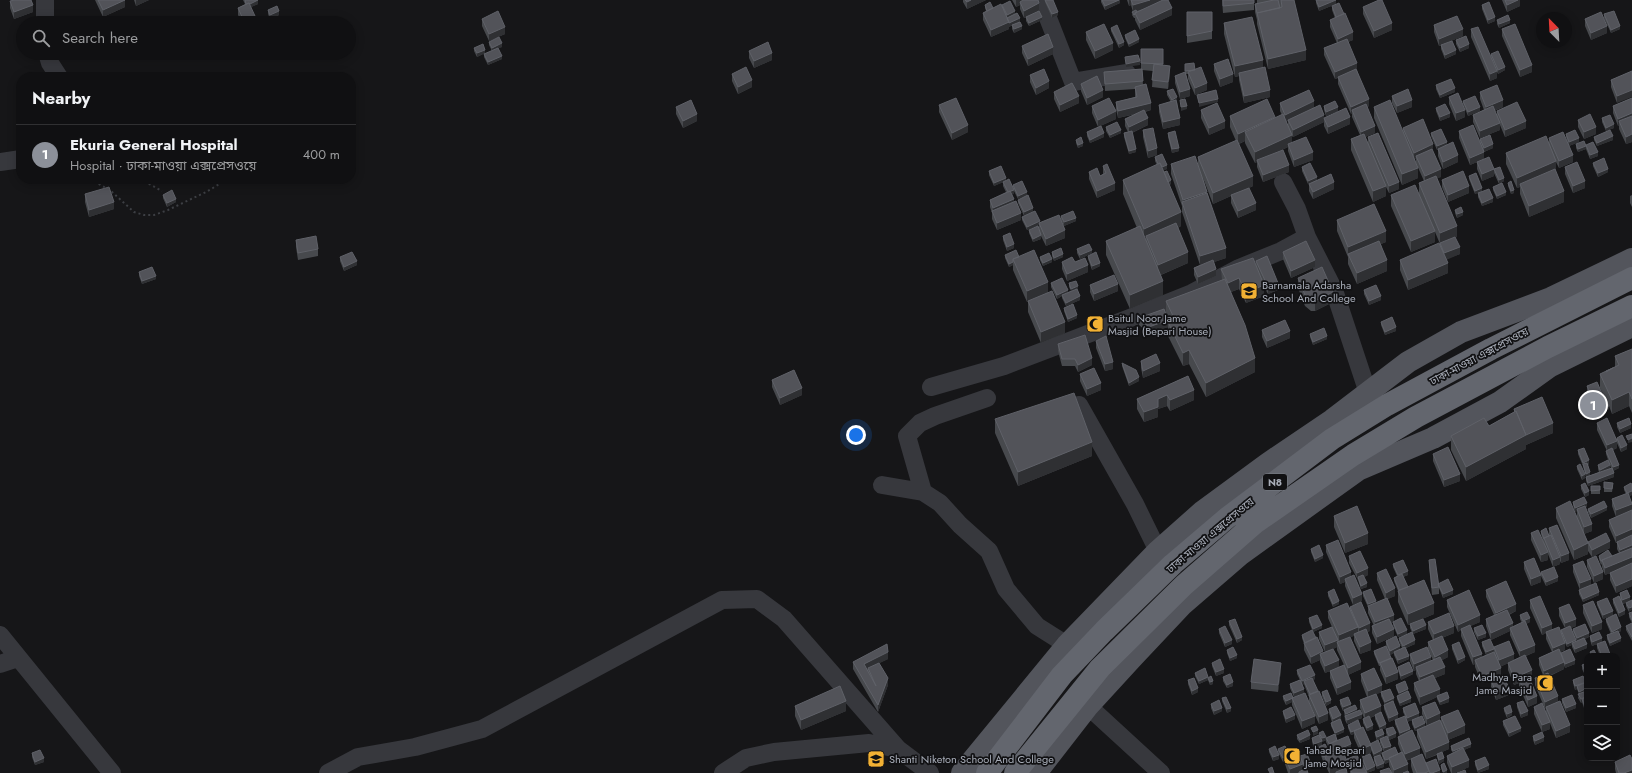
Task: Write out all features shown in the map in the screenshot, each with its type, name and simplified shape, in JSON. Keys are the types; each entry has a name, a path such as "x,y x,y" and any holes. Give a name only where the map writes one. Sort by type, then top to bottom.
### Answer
{"highway":[{"name":"ঢাকা-মাওয়া এক্সপ্রেসওয়ে","path":"987,773 1062,676 1104,631 1173,564 1227,518 1332,439 1387,405 1491,349 1632,278"},
{"name":"ঢাকা-মাওয়া এক্সপ্রেসওয়ে","path":"1015,773 1100,668 1184,585 1255,523 1353,456 1416,417 1548,347 1632,306"}],"main road":[{"path":"962,773 1067,645 1158,551 1203,511 1267,464 1332,420 1408,362 1462,332 1551,298 1632,259"},
{"path":"1036,773 1088,706 1132,658 1188,600 1241,554 1358,470 1433,438 1500,402 1549,367 1632,326"}],"street":[{"path":"45,0 45,16"},
{"path":"1041,0 1073,82 1134,72"},
{"path":"49,60 56,72"},
{"path":"0,162 16,160"},
{"path":"1284,182 1297,209 1307,237 1334,290 1368,393"},
{"path":"931,387 1004,366 1130,318 1192,293 1239,268 1281,252 1307,237"},
{"path":"923,492 907,436 920,423 935,416 987,398"},
{"path":"1079,405 1135,504 1158,551"},
{"path":"882,485 923,492 940,503 960,525 989,551 1006,589 1037,626 1067,645"},
{"path":"328,773 358,757 415,747 482,729 722,600 757,599 784,619 898,749 930,773"},
{"path":"0,635 112,773"},
{"path":"0,664 18,658"},
{"path":"1088,706 1161,773"},
{"path":"723,773 746,758 774,752 869,744 898,749"}],"path":[{"path":"99,184 111,191 134,212 144,215 154,215 168,210 220,184"},
{"path":"149,184 162,191"}],"building":[{"path":"31,0 33,5 14,12 10,1"},
{"path":"98,0 125,0 103,10"},
{"path":"245,0 258,0 250,4 246,4"},
{"path":"1023,0 1038,0 1039,3 1024,11 1020,2"},
{"path":"1045,0 1053,0 1058,12 1052,14"},
{"path":"1102,0 1119,0 1105,6"},
{"path":"1131,0 1150,0 1133,5"},
{"path":"1163,0 1168,0 1172,8 1140,23 1135,13"},
{"path":"1223,0 1254,0 1254,3 1223,6"},
{"path":"1278,0 1280,8 1257,13 1255,4"},
{"path":"1281,0 1294,0 1306,50 1268,59 1257,13 1282,7"},
{"path":"1316,0 1336,0 1319,7"},
{"path":"1382,0 1392,23 1374,31 1363,7"},
{"path":"1505,0 1518,0 1507,5"},
{"path":"1010,1 1015,11 1007,15 1002,5"},
{"path":"990,2 993,8 987,11 985,5"},
{"path":"1489,2 1495,17 1488,20 1482,5"},
{"path":"249,3 255,16 242,16 238,8"},
{"path":"1339,3 1344,14 1336,17 1332,6"},
{"path":"1001,4 1009,22 991,30 983,13"},
{"path":"277,6 279,11 270,15 268,10"},
{"path":"1136,10 1137,12 1134,15 1132,12"},
{"path":"498,11 505,27 489,34 482,19"},
{"path":"1039,11 1042,17 1029,23 1026,17"},
{"path":"1614,11 1620,26 1611,30 1604,14"},
{"path":"1187,12 1212,12 1212,31 1187,36"},
{"path":"1601,12 1607,26 1591,33 1585,19"},
{"path":"1017,13 1020,18 1009,23 1007,18"},
{"path":"1345,13 1353,32 1338,39 1330,20"},
{"path":"1508,15 1510,20 1499,24 1497,20"},
{"path":"1457,16 1463,29 1439,39 1434,25"},
{"path":"1252,17 1263,60 1235,66 1224,23"},
{"path":"1020,22 1022,26 1014,29 1012,25"},
{"path":"1104,24 1113,43 1095,51 1086,32"},
{"path":"1515,24 1532,65 1520,70 1502,29"},
{"path":"1117,25 1124,42 1119,44 1111,28"},
{"path":"1478,27 1497,71 1490,74 1471,29"},
{"path":"1135,30 1139,39 1129,44 1125,35"},
{"path":"1048,34 1053,47 1028,59 1022,46"},
{"path":"1466,36 1469,44 1460,48 1456,40"},
{"path":"499,37 502,43 492,48 489,42"},
{"path":"1347,39 1357,63 1335,72 1324,48"},
{"path":"1452,41 1456,50 1445,55 1441,45"},
{"path":"768,42 772,53 754,61 749,51"},
{"path":"483,44 485,50 477,53 474,48"},
{"path":"498,48 502,56 488,62 484,54"},
{"path":"1141,49 1163,49 1163,64 1141,63"},
{"path":"1498,51 1505,67 1498,70 1491,54"},
{"path":"1138,55 1140,61 1126,64 1125,57"},
{"path":"1228,59 1233,74 1220,79 1214,64"},
{"path":"1194,63 1195,70 1185,71 1185,64"},
{"path":"1154,64 1170,66 1168,82 1152,80"},
{"path":"746,67 752,80 738,87 732,74"},
{"path":"1201,67 1207,83 1195,88 1188,72"},
{"path":"1265,67 1270,90 1244,96 1239,73"},
{"path":"1044,69 1049,81 1036,88 1030,75"},
{"path":"1142,69 1143,81 1105,84 1104,72"},
{"path":"1356,69 1369,99 1351,107 1338,77"},
{"path":"1632,71 1632,90 1617,96 1611,80"},
{"path":"1185,72 1190,89 1180,92 1175,76"},
{"path":"1097,76 1103,90 1087,98 1081,84"},
{"path":"1451,79 1455,88 1440,95 1436,85"},
{"path":"1072,83 1079,96 1060,105 1054,92"},
{"path":"1146,84 1151,103 1118,111 1116,102 1137,97 1135,87"},
{"path":"1497,85 1503,100 1486,107 1480,92"},
{"path":"1173,89 1177,97 1172,100 1167,91"},
{"path":"1408,89 1412,100 1397,106 1392,96"},
{"path":"1216,90 1218,99 1199,103 1197,95"},
{"path":"1309,90 1314,101 1285,115 1280,103"},
{"path":"1458,93 1465,110 1456,113 1449,97"},
{"path":"1475,96 1480,107 1468,112 1463,101"},
{"path":"956,98 968,125 952,133 939,105"},
{"path":"1109,98 1116,111 1098,120 1092,106"},
{"path":"1632,98 1632,113 1618,119 1613,106"},
{"path":"1185,99 1187,106 1181,107 1180,100"},
{"path":"1267,99 1275,117 1238,134 1230,116"},
{"path":"691,100 697,114 683,121 676,107"},
{"path":"1176,100 1180,118 1163,122 1159,105"},
{"path":"1390,100 1418,168 1402,174 1374,107"},
{"path":"1335,101 1338,107 1326,112 1324,106"},
{"path":"1517,102 1526,121 1505,130 1497,111"},
{"path":"1217,103 1225,121 1209,128 1201,110"},
{"path":"1366,104 1375,126 1361,132 1352,110"},
{"path":"1445,104 1450,113 1440,117 1436,108"},
{"path":"1320,105 1324,115 1293,130 1288,120"},
{"path":"1493,106 1500,123 1480,131 1473,115"},
{"path":"1346,108 1350,117 1328,127 1324,118"},
{"path":"1144,110 1148,118 1129,127 1125,119"},
{"path":"1283,114 1292,135 1255,152 1245,132"},
{"path":"1590,114 1596,127 1584,132 1578,120"},
{"path":"1610,115 1614,124 1606,128 1602,118"},
{"path":"1632,116 1632,134 1626,137 1619,121"},
{"path":"1423,119 1433,144 1414,153 1403,128"},
{"path":"1117,122 1121,130 1110,135 1106,127"},
{"path":"1473,125 1484,152 1470,158 1459,131"},
{"path":"1101,126 1104,133 1090,140 1087,132"},
{"path":"1153,128 1157,148 1148,151 1143,130"},
{"path":"1441,129 1447,142 1437,146 1431,133"},
{"path":"1575,130 1579,138 1569,142 1566,134"},
{"path":"1610,130 1613,136 1597,143 1594,137"},
{"path":"1132,131 1136,149 1129,151 1124,133"},
{"path":"1175,131 1179,148 1172,149 1168,133"},
{"path":"1563,132 1573,155 1559,161 1549,138"},
{"path":"1378,133 1399,182 1389,186 1368,137"},
{"path":"1364,134 1386,186 1373,191 1351,139"},
{"path":"1490,135 1493,144 1484,148 1480,139"},
{"path":"1546,136 1556,161 1517,178 1506,153"},
{"path":"1081,137 1083,143 1078,145 1076,140"},
{"path":"1306,137 1313,152 1294,160 1288,144"},
{"path":"1237,140 1253,176 1213,193 1198,157"},
{"path":"1584,141 1586,146 1578,149 1576,144"},
{"path":"1453,142 1458,155 1443,162 1438,149"},
{"path":"1593,142 1598,152 1590,155 1586,145"},
{"path":"1432,149 1441,169 1425,176 1416,156"},
{"path":"1283,150 1289,165 1263,175 1257,160"},
{"path":"1162,154 1167,165 1162,167 1160,163 1158,164 1155,157"},
{"path":"1195,156 1207,192 1183,200 1171,164"},
{"path":"1489,157 1494,169 1482,174 1477,162"},
{"path":"1604,158 1608,169 1598,173 1593,163"},
{"path":"1577,162 1585,181 1573,186 1565,167"},
{"path":"1160,163 1181,212 1144,229 1123,180"},
{"path":"1310,163 1317,177 1308,181 1302,167"},
{"path":"1107,164 1115,183 1097,191 1089,172 1097,168 1100,176 1106,173 1103,166"},
{"path":"1001,166 1006,178 994,183 989,171"},
{"path":"1500,167 1504,178 1499,180 1494,169"},
{"path":"1555,169 1564,191 1529,206 1520,184"},
{"path":"1167,171 1171,180 1168,182 1164,172"},
{"path":"1463,171 1469,186 1448,195 1442,180"},
{"path":"1476,173 1482,188 1475,191 1469,176"},
{"path":"1331,174 1334,182 1313,192 1309,184"},
{"path":"1436,176 1457,226 1440,233 1419,183"},
{"path":"1009,179 1014,190 1008,192 1003,182"},
{"path":"1022,181 1027,192 1018,196 1013,185"},
{"path":"1511,181 1514,190 1511,191 1508,183"},
{"path":"1502,183 1506,192 1497,196 1493,187"},
{"path":"1415,185 1435,231 1411,241 1391,195"},
{"path":"109,187 114,202 89,210 85,194"},
{"path":"1249,188 1256,203 1238,211 1231,195"},
{"path":"1489,189 1493,198 1482,203 1478,193"},
{"path":"172,190 176,199 167,203 163,195"},
{"path":"1010,191 1014,199 993,208 990,200"},
{"path":"1207,193 1226,248 1200,256 1182,202"},
{"path":"1028,195 1033,208 1024,212 1018,200"},
{"path":"1016,201 1021,213 997,223 992,211"},
{"path":"1374,204 1386,231 1348,247 1337,220"},
{"path":"1461,207 1463,212 1457,214 1455,210"},
{"path":"1035,211 1040,221 1027,227 1022,217"},
{"path":"1073,211 1076,218 1064,222 1061,216"},
{"path":"1059,215 1065,230 1046,239 1039,223"},
{"path":"1176,223 1188,252 1158,265 1146,236"},
{"path":"1038,226 1041,235 1033,239 1029,230"},
{"path":"1140,226 1163,281 1130,295 1106,241"},
{"path":"1010,233 1014,244 1007,247 1003,236"},
{"path":"316,236 318,249 298,253 296,240"},
{"path":"1455,237 1460,247 1444,253 1440,243"},
{"path":"1306,241 1315,260 1291,271 1283,252"},
{"path":"1379,241 1387,260 1357,273 1348,254"},
{"path":"1439,243 1448,263 1408,280 1400,260"},
{"path":"1089,244 1092,250 1080,255 1077,249"},
{"path":"1061,248 1063,254 1054,258 1052,252"},
{"path":"1016,250 1019,257 1013,259 1013,262 1009,264 1005,255"},
{"path":"1034,250 1048,282 1027,291 1013,259"},
{"path":"352,252 357,261 344,267 340,257"},
{"path":"1096,252 1100,263 1092,266 1088,256"},
{"path":"1049,253 1052,259 1043,263 1040,257"},
{"path":"1267,256 1278,283 1268,287 1256,261"},
{"path":"1072,257 1075,262 1085,258 1088,265 1067,274 1062,262"},
{"path":"1253,258 1264,285 1246,293 1239,278 1228,283 1221,269"},
{"path":"1213,260 1216,269 1198,277 1194,268"},
{"path":"152,267 156,276 142,281 139,272"},
{"path":"1322,267 1333,292 1315,301 1311,300 1305,295 1298,278"},
{"path":"1114,275 1118,284 1094,294 1090,285"},
{"path":"1062,278 1068,290 1057,295 1051,283"},
{"path":"1225,279 1245,325 1255,358 1206,383 1189,350 1183,353 1168,322 1174,318 1166,301"},
{"path":"1076,281 1078,286 1071,289 1069,283"},
{"path":"1376,285 1381,296 1369,301 1364,290"},
{"path":"1077,289 1080,296 1066,303 1062,295"},
{"path":"1052,291 1065,322 1041,332 1028,301"},
{"path":"1073,304 1077,315 1068,319 1064,308"},
{"path":"1164,309 1168,320 1149,327 1139,318"},
{"path":"1392,317 1396,327 1385,332 1381,322"},
{"path":"1285,320 1290,331 1267,341 1262,330"},
{"path":"1324,328 1327,336 1313,342 1310,334"},
{"path":"1085,335 1092,358 1078,365 1075,359 1062,359 1058,344"},
{"path":"1106,336 1113,362 1105,364 1096,341"},
{"path":"1632,349 1632,399 1629,392 1612,400 1600,374 1619,365 1615,356"},
{"path":"1156,354 1160,363 1143,371 1141,361"},
{"path":"1122,363 1136,370 1139,377 1129,383"},
{"path":"1094,368 1101,383 1087,389 1080,374"},
{"path":"794,370 802,388 780,398 772,380"},
{"path":"1188,376 1194,390 1170,400 1167,395 1158,399 1158,407 1144,412 1137,399"},
{"path":"1597,382 1603,396 1593,400 1587,386"},
{"path":"1074,393 1092,442 1018,472 995,419"},
{"path":"1542,397 1553,423 1526,435 1514,409"},
{"path":"1591,401 1594,409 1589,411 1586,403"},
{"path":"1607,402 1609,406 1599,410 1598,407"},
{"path":"1516,411 1526,435 1466,467 1451,436 1484,418 1489,426"},
{"path":"1607,418 1617,441 1607,445 1597,423"},
{"path":"1629,418 1631,424 1620,429 1617,423"},
{"path":"1632,434 1632,438 1628,440 1626,436"},
{"path":"1622,435 1627,445 1621,448 1617,438"},
{"path":"1448,447 1460,474 1444,480 1433,454"},
{"path":"1584,448 1589,460 1583,463 1578,450"},
{"path":"1612,448 1619,465 1613,467 1606,451"},
{"path":"1608,460 1610,465 1600,470 1598,465"},
{"path":"1587,463 1590,472 1586,474 1583,464"},
{"path":"1580,464 1585,474 1582,476 1577,466"},
{"path":"1612,468 1614,473 1588,483 1586,477"},
{"path":"1604,482 1613,483 1612,489 1604,488"},
{"path":"1585,483 1589,491 1585,493 1581,485"},
{"path":"1631,483 1632,491 1627,493 1624,487"},
{"path":"1591,486 1600,486 1600,490 1591,491"},
{"path":"1628,493 1632,504 1616,510 1612,499"},
{"path":"1584,497 1587,503 1575,508 1573,502"},
{"path":"1570,501 1588,543 1574,550 1556,508"},
{"path":"1604,501 1607,507 1591,514 1588,509"},
{"path":"1357,506 1368,533 1345,543 1334,516"},
{"path":"1585,506 1592,524 1584,527 1577,509"},
{"path":"1632,510 1632,529 1616,536 1609,520"},
{"path":"1557,525 1569,553 1561,556 1549,528"},
{"path":"1546,528 1549,536 1544,539 1541,531"},
{"path":"1538,530 1548,552 1541,555 1531,533"},
{"path":"1606,533 1610,541 1592,550 1588,542"},
{"path":"1551,535 1560,557 1553,560 1544,538"},
{"path":"1632,535 1632,545 1620,550 1617,542"},
{"path":"1338,540 1351,572 1340,577 1326,545"},
{"path":"1319,545 1323,555 1315,559 1311,549"},
{"path":"1632,548 1632,557 1605,568 1602,560"},
{"path":"1608,550 1612,556 1601,561 1599,556"},
{"path":"1360,551 1368,568 1357,573 1349,556"},
{"path":"1596,556 1603,572 1594,576 1587,560"},
{"path":"1534,558 1541,575 1531,579 1524,562"},
{"path":"1435,559 1439,587 1432,588 1429,560"},
{"path":"1403,560 1408,571 1398,575 1393,564"},
{"path":"1583,561 1591,579 1580,583 1573,565"},
{"path":"1632,563 1632,579 1616,586 1610,573"},
{"path":"1554,567 1558,577 1546,582 1541,572"},
{"path":"1386,569 1395,588 1386,593 1377,573"},
{"path":"1402,574 1408,587 1399,590 1394,578"},
{"path":"1354,575 1362,594 1353,598 1345,579"},
{"path":"1363,575 1367,583 1361,586 1358,577"},
{"path":"1448,579 1453,590 1443,594 1438,584"},
{"path":"1424,580 1434,603 1408,614 1398,591"},
{"path":"1506,581 1516,604 1496,613 1486,590"},
{"path":"1596,583 1599,592 1583,599 1579,590"},
{"path":"1334,589 1339,601 1333,604 1328,592"},
{"path":"1371,589 1376,601 1368,604 1363,592"},
{"path":"1469,590 1480,615 1458,625 1447,600"},
{"path":"1627,590 1630,597 1622,600 1620,593"},
{"path":"1540,596 1552,624 1542,628 1530,600"},
{"path":"1619,596 1625,610 1619,613 1613,599"},
{"path":"1387,598 1394,615 1375,622 1368,606"},
{"path":"1607,598 1613,611 1603,615 1597,602"},
{"path":"1632,600 1632,607 1629,608 1626,603"},
{"path":"1593,601 1602,622 1592,626 1583,605"},
{"path":"1361,602 1370,623 1359,628 1350,607"},
{"path":"1347,603 1358,627 1339,635 1328,611"},
{"path":"1569,604 1576,619 1565,623 1559,608"},
{"path":"1507,610 1513,623 1491,633 1486,619"},
{"path":"1527,612 1530,618 1523,621 1520,615"},
{"path":"1632,612 1632,620 1629,613"},
{"path":"1449,613 1454,626 1434,634 1428,622"},
{"path":"1616,614 1621,627 1612,632 1606,619"},
{"path":"1317,615 1322,625 1313,629 1309,618"},
{"path":"1401,618 1407,630 1398,634 1393,622"},
{"path":"1235,619 1242,637 1237,639 1229,621"},
{"path":"1389,619 1394,629 1377,637 1372,626"},
{"path":"1423,619 1426,625 1413,631 1410,624"},
{"path":"1525,621 1535,645 1520,651 1510,628"},
{"path":"1632,623 1632,637 1626,626"},
{"path":"1585,624 1589,633 1577,638 1573,629"},
{"path":"1470,625 1482,654 1473,657 1461,629"},
{"path":"1482,625 1486,633 1478,636 1474,628"},
{"path":"1225,626 1232,640 1225,643 1219,629"},
{"path":"1570,626 1576,640 1567,644 1561,630"},
{"path":"1332,627 1338,640 1325,645 1319,632"},
{"path":"1559,627 1565,643 1553,648 1546,632"},
{"path":"1366,629 1371,642 1360,647 1354,634"},
{"path":"1312,630 1316,638 1305,643 1302,635"},
{"path":"1618,631 1621,638 1610,643 1607,635"},
{"path":"1412,632 1415,640 1403,646 1399,638"},
{"path":"1599,632 1602,638 1592,642 1590,636"},
{"path":"1396,636 1400,646 1390,651 1386,641"},
{"path":"1442,636 1448,650 1435,657 1428,642"},
{"path":"1317,637 1323,651 1311,657 1304,643"},
{"path":"1350,637 1361,662 1348,668 1337,642"},
{"path":"1584,638 1587,644 1575,649 1572,643"},
{"path":"1490,639 1494,649 1486,652 1482,642"},
{"path":"1509,641 1514,654 1499,660 1494,647"},
{"path":"1605,641 1610,653 1601,653 1597,644"},
{"path":"1459,642 1465,657 1458,660 1452,645"},
{"path":"887,644 888,652 864,664 876,686 868,668 879,663 888,678 878,705 853,662"},
{"path":"1386,646 1391,658 1379,663 1374,651"},
{"path":"1233,647 1237,655 1230,658 1227,650"},
{"path":"1405,647 1409,656 1398,660 1394,652"},
{"path":"1427,647 1431,657 1414,664 1410,654"},
{"path":"1333,649 1339,660 1325,666 1320,654"},
{"path":"1559,649 1564,662 1544,671 1539,658"},
{"path":"1570,649 1575,660 1565,664 1561,653"},
{"path":"1494,652 1501,668 1482,676 1475,660"},
{"path":"1525,655 1532,670 1514,678 1508,663"},
{"path":"1440,657 1445,667 1420,677 1416,667"},
{"path":"1392,658 1398,672 1386,677 1380,663"},
{"path":"1220,659 1224,669 1216,672 1212,663"},
{"path":"1254,659 1281,663 1278,685 1251,682"},
{"path":"1409,662 1413,671 1401,676 1398,667"},
{"path":"1310,665 1315,675 1302,681 1297,670"},
{"path":"1344,665 1351,682 1337,688 1330,671"},
{"path":"1205,668 1208,677 1199,681 1195,673"},
{"path":"1374,668 1382,685 1368,691 1361,674"},
{"path":"1548,673 1558,696 1545,702 1535,678"},
{"path":"1230,674 1233,682 1227,685 1223,677"},
{"path":"1433,675 1440,689 1420,697 1414,683"},
{"path":"1503,675 1509,688 1496,693 1491,680"},
{"path":"1528,675 1537,696 1528,700 1519,679"},
{"path":"1211,676 1213,681 1210,682 1208,678"},
{"path":"1583,676 1584,683 1575,686 1573,680"},
{"path":"1194,678 1198,688 1192,691 1188,680"},
{"path":"1312,678 1318,691 1310,694 1304,681"},
{"path":"1300,680 1304,689 1294,693 1290,684"},
{"path":"1405,681 1408,689 1399,693 1396,685"},
{"path":"1584,683 1584,690 1579,692 1577,686"},
{"path":"840,686 846,701 801,720 795,706"},
{"path":"1390,689 1394,698 1385,702 1381,692"},
{"path":"1327,690 1331,700 1326,702 1322,692"},
{"path":"1319,691 1328,713 1319,717 1309,695"},
{"path":"1408,691 1411,698 1400,703 1397,696"},
{"path":"1447,692 1449,698 1440,702 1437,696"},
{"path":"1584,692 1584,698 1581,699 1578,694"},
{"path":"1291,693 1293,698 1286,701 1283,696"},
{"path":"1305,693 1315,716 1302,721 1292,698"},
{"path":"1376,694 1381,706 1365,713 1360,700"},
{"path":"1572,695 1576,704 1566,708 1562,699"},
{"path":"1226,697 1231,708 1227,709 1222,698"},
{"path":"1348,697 1351,704 1343,707 1340,700"},
{"path":"1219,700 1222,708 1214,711 1211,704"},
{"path":"1393,701 1398,714 1389,718 1384,705"},
{"path":"1523,701 1528,711 1521,714 1517,703"},
{"path":"1560,701 1570,725 1556,731 1546,707"},
{"path":"1435,702 1440,713 1427,719 1422,707"},
{"path":"1415,703 1419,713 1407,718 1403,708"},
{"path":"1542,703 1550,722 1542,725 1534,707"},
{"path":"1355,705 1357,709 1346,714 1344,710"},
{"path":"1510,705 1512,712 1507,714 1504,708"},
{"path":"1336,706 1341,715 1333,719 1329,709"},
{"path":"1291,707 1295,715 1286,719 1283,711"},
{"path":"1360,710 1362,714 1347,720 1345,716"},
{"path":"1458,710 1465,725 1448,733 1441,717"},
{"path":"1381,712 1386,724 1380,727 1375,715"},
{"path":"1369,716 1373,725 1367,728 1363,719"},
{"path":"1405,716 1410,729 1400,733 1395,720"},
{"path":"1422,716 1425,723 1415,728 1412,720"},
{"path":"1515,716 1521,728 1509,733 1503,721"},
{"path":"1340,719 1344,729 1335,733 1331,723"},
{"path":"1358,720 1361,728 1351,732 1348,725"},
{"path":"1440,720 1449,742 1426,752 1417,730"},
{"path":"1316,726 1318,730 1313,732 1311,728"},
{"path":"1363,727 1371,745 1362,749 1354,731"},
{"path":"1393,727 1396,733 1389,736 1386,729"},
{"path":"1382,729 1384,734 1377,737 1375,732"},
{"path":"1308,730 1310,735 1300,740 1297,735"},
{"path":"1412,730 1420,748 1405,754 1398,737"},
{"path":"1323,731 1326,737 1322,738 1319,733"},
{"path":"1542,732 1544,737 1535,741 1533,736"},
{"path":"1335,734 1337,740 1329,744 1326,738"},
{"path":"1319,735 1322,741 1314,744 1312,738"},
{"path":"1348,736 1351,744 1332,752 1329,744"},
{"path":"1387,736 1391,746 1384,748 1380,739"},
{"path":"1469,738 1471,744 1453,751 1451,746"},
{"path":"1378,740 1382,750 1374,754 1370,744"},
{"path":"1325,744 1330,754 1323,757 1319,747"},
{"path":"1275,746 1279,755 1273,757 1269,749"},
{"path":"1285,746 1289,755 1283,758 1278,749"},
{"path":"1395,747 1398,754 1385,760 1382,753"},
{"path":"1463,748 1469,760 1452,767 1447,756"},
{"path":"1342,749 1347,761 1330,768 1325,757"},
{"path":"40,750 44,758 35,762 32,753"},
{"path":"1298,751 1303,764 1290,769 1285,757"},
{"path":"1402,752 1408,764 1394,770 1389,758"},
{"path":"1442,752 1444,758 1439,760 1437,754"},
{"path":"1307,754 1311,764 1305,767 1300,756"},
{"path":"1370,754 1375,766 1367,770 1362,757"},
{"path":"1422,754 1429,771 1425,773 1417,773 1411,759"},
{"path":"1357,755 1361,764 1351,768 1347,759"},
{"path":"1380,755 1384,763 1377,766 1374,757"},
{"path":"1630,755 1632,759 1632,770 1619,773 1615,762 1620,761"},
{"path":"1485,757 1489,765 1478,770 1475,761"},
{"path":"1436,759 1440,770 1430,773 1426,763"},
{"path":"1362,763 1367,773 1352,773 1350,768"},
{"path":"1444,763 1447,770 1443,772 1441,765"},
{"path":"1272,767 1274,773 1270,773 1268,769"},
{"path":"1306,768 1308,773 1299,773 1299,772"},
{"path":"1346,768 1347,773 1336,773 1336,772"},
{"path":"1389,768 1392,773 1381,773 1380,771"},
{"path":"1465,770 1466,773 1457,773"}],"place":[{"name":"Barnamala Adarsha School And College","path":"1249,291"},
{"name":"Baitul Noor Jame Masjid (Bepari House)","path":"1095,324"},
{"name":"Ekuria General Hospital","path":"1593,405"},
{"name":"Madhya Para Jame Masjid","path":"1545,683"},
{"name":"Tahad Bepari Jame Mosjid","path":"1292,756"},
{"name":"Shanti Niketon School And College","path":"876,759"}]}
